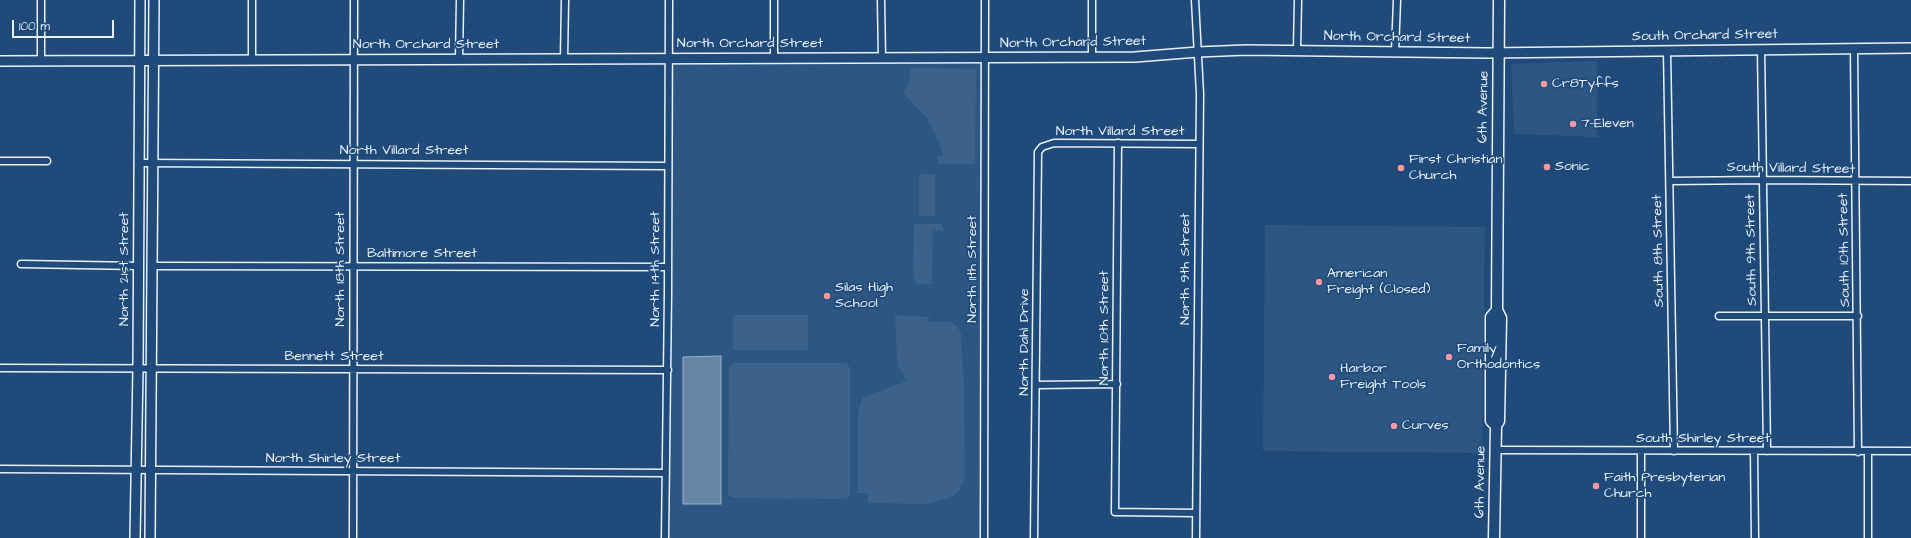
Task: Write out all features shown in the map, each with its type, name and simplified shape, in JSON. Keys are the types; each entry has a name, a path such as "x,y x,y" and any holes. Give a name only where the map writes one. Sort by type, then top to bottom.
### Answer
{"main road":[{"name":"6th Avenue","path":"1494,538 1496,426 1490,421 1491,317 1496,310 1499,0"}],"street":[{"path":"41,0 41,61"},
{"name":"North 21st Street","path":"135,538 140,163 140,0"},
{"name":"North 21st Street","path":"150,538 154,0"},
{"path":"252,0 252,60"},
{"name":"North 18th Street","path":"353,538 354,0"},
{"path":"459,59 460,0"},
{"path":"564,0 564,59"},
{"name":"North 14th Street","path":"665,538 668,370 669,0"},
{"path":"774,0 774,58"},
{"path":"881,0 882,58"},
{"name":"North 11th Street","path":"984,538 985,0"},
{"path":"1092,0 1092,57"},
{"name":"North 9th Street","path":"1195,0 1198,52 1199,144 1196,538"},
{"path":"1297,50 1298,0"},
{"path":"1395,52 1397,0"},
{"name":"South 10th Street","path":"1854,48 1858,316 1858,452"},
{"name":"South Orchard Street","path":"1499,53 1911,48"},
{"name":"South 9th Street","path":"1761,49 1768,451"},
{"name":"North Orchard Street","path":"0,61 986,58 1149,56 1198,52 1297,50 1499,53"},
{"name":"South 8th Street","path":"1667,50 1674,452"},
{"name":"North Villard Street","path":"1042,147 1054,143 1199,144"},
{"name":"North 10th Street","path":"1118,143 1115,512 1196,513"},
{"name":"North Dahl Drive","path":"1034,538 1038,152 1042,147"},
{"path":"0,160 47,161"},
{"name":"North Villard Street","path":"140,163 354,163 668,166"},
{"name":"South Villard Street","path":"1670,181 1911,181"},
{"path":"21,264 139,266"},
{"name":"Baltimore Street","path":"152,266 668,267"},
{"path":"1719,316 1858,316"},
{"name":"Bennett Street","path":"0,368 668,370"},
{"path":"1036,385 1117,384"},
{"name":"South Shirley Street","path":"1496,450 1641,452 1911,452"},
{"path":"1754,451 1755,538"},
{"path":"1641,452 1641,538"},
{"path":"1868,452 1868,538"},
{"name":"North Shirley Street","path":"0,470 666,473"}],"shaded area":[{"name":"Silas High School","path":"986,58 984,538 665,538 668,59"},
{"path":"1597,61 1597,137 1514,134 1511,64"},
{"path":"911,68 976,69 975,164 938,164 937,157 943,155 938,140 927,118 903,93 909,83"},
{"path":"919,174 935,174 935,216 919,216"},
{"path":"914,224 942,224 943,230 933,231 932,284 916,284 913,270"},
{"path":"1265,225 1485,227 1482,453 1263,451"},
{"path":"733,315 808,315 808,350 733,350"},
{"path":"895,315 929,317 929,322 950,322 958,327 961,334 964,388 965,476 962,486 953,497 927,504 868,503 868,493 858,493 858,413 862,398 907,381 899,368 897,358"},
{"path":"721,356 721,504 683,504 683,357"},
{"path":"734,363 846,363 850,368 850,495 846,499 733,498 728,495 729,367"}],"place":[{"name":"Cr8Tyffs","path":"1544,84"},
{"name":"7-Eleven","path":"1573,124"},
{"name":"Sonic","path":"1547,167"},
{"name":"First Christian Church","path":"1401,168"},
{"name":"American Freight (Closed)","path":"1319,282"},
{"name":"Silas High School","path":"827,296"},
{"name":"Family Orthodontics","path":"1449,357"},
{"name":"Harbor Freight Tools","path":"1332,377"},
{"name":"Curves","path":"1394,426"},
{"name":"Faith Presbyterian Church","path":"1596,486"}]}
